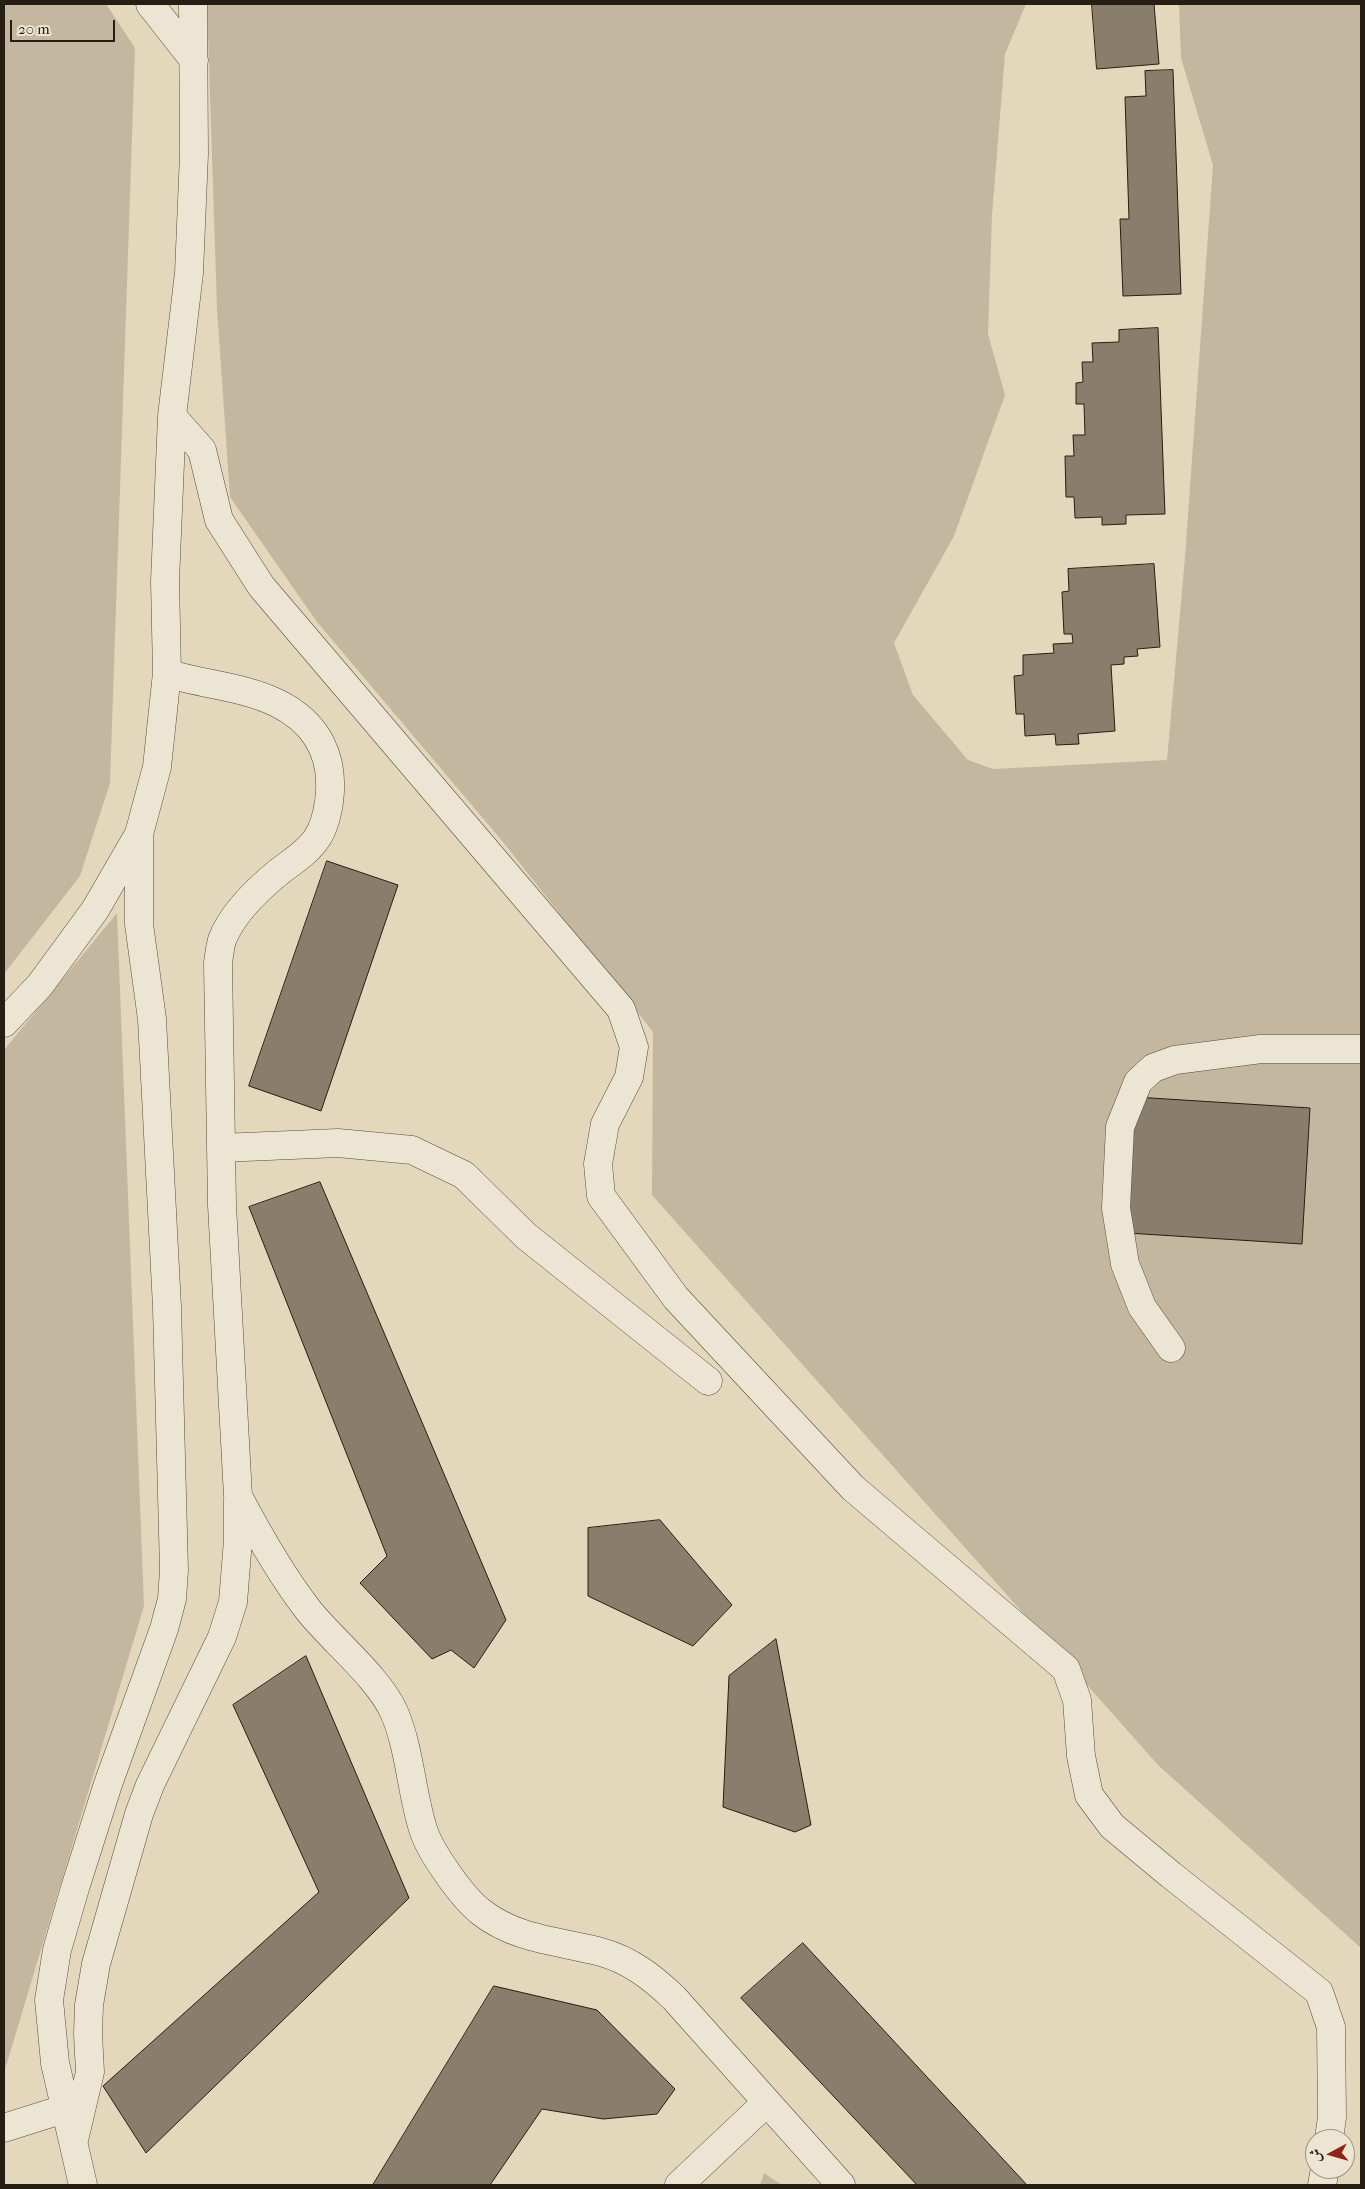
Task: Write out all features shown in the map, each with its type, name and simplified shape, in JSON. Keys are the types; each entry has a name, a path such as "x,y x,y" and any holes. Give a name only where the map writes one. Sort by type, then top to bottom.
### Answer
{"street":[{"path":"150,4 194,60"},
{"path":"4,1023 40,985 95,910 139,834 157,767 167,673 165,572 172,416 189,273 194,154 193,4"},
{"path":"172,416 202,450 219,520 261,586 621,1009 634,1047 629,1078 605,1124 598,1164 601,1196 676,1298 854,1488 1066,1668 1077,1700 1081,1756 1089,1795 1112,1826 1319,1992 1330,2027 1332,2117 1330,2129"},
{"path":"73,2141 90,2072 89,2005 96,1964 138,1814 150,1785 222,1637 233,1602 238,1540 238,1496 222,1205 218,963 222,940 236,916 260,889 299,858 317,838 327,816 331,786 328,759 317,735 302,720 278,703 253,694 191,681 167,673"},
{"path":"82,2185 55,2063 49,2000 57,1950 108,1784 164,1630 172,1599 174,1570 166,1287 152,1019 140,924 139,834"},
{"path":"1171,1348 1142,1307 1125,1264 1118,1216 1120,1127 1138,1082 1154,1068 1175,1060 1261,1049 1361,1049"},
{"path":"221,1148 338,1143 412,1150 464,1175 526,1236 708,1381"},
{"path":"238,1496 260,1538 288,1583 310,1612 380,1690 394,1711 411,1772 423,1831 433,1849 467,1897 496,1922 520,1934 602,1953 635,1966 651,1976 674,1998 841,2185"},
{"path":"679,2185 766,2103"},
{"path":"4,2128 64,2109"}],"shaded area":[{"path":"4,4 106,4 135,48 110,783 80,876 4,974"},
{"path":"207,4 1026,4 1005,54 992,215 988,334 1005,395 954,536 894,643 913,695 968,760 993,769 1167,760 1185,557 1213,165 1181,58 1179,4 1361,4 1361,1948 1158,1765 652,1195 653,1032 503,842 317,622 230,497 217,308"},
{"path":"117,913 144,1606 4,2073 4,1050"},
{"path":"764,2173 782,2185 760,2185"}],"building":[{"path":"1092,4 1154,4 1159,64 1097,69"},
{"path":"1173,70 1181,294 1123,296 1120,219 1129,219 1125,97 1146,96 1145,71"},
{"path":"1158,328 1165,514 1126,515 1126,524 1102,525 1102,517 1075,518 1074,497 1066,497 1065,456 1074,456 1073,435 1085,435 1084,404 1076,404 1076,383 1083,382 1082,362 1093,362 1092,343 1119,342 1119,330"},
{"path":"1154,564 1160,647 1137,649 1138,656 1124,657 1124,664 1111,665 1115,731 1078,734 1079,744 1056,745 1055,734 1025,736 1024,714 1016,714 1014,676 1023,675 1023,655 1054,653 1053,644 1073,643 1072,634 1064,634 1062,592 1069,591 1068,569"},
{"path":"327,861 398,885 321,1111 249,1086"},
{"path":"1135,1097 1310,1108 1302,1244 1127,1233"},
{"path":"320,1182 506,1620 474,1668 451,1650 432,1659 360,1583 387,1556 249,1207"},
{"path":"660,1520 732,1605 693,1646 588,1596 588,1528"},
{"path":"776,1639 811,1825 795,1832 723,1807 729,1676"},
{"path":"306,1656 409,1898 146,2153 103,2086 319,1892 233,1705"},
{"path":"803,1943 1027,2185 917,2185 741,1998"},
{"path":"494,1986 597,2010 675,2089 657,2114 603,2119 542,2109 490,2185 373,2185"}]}
